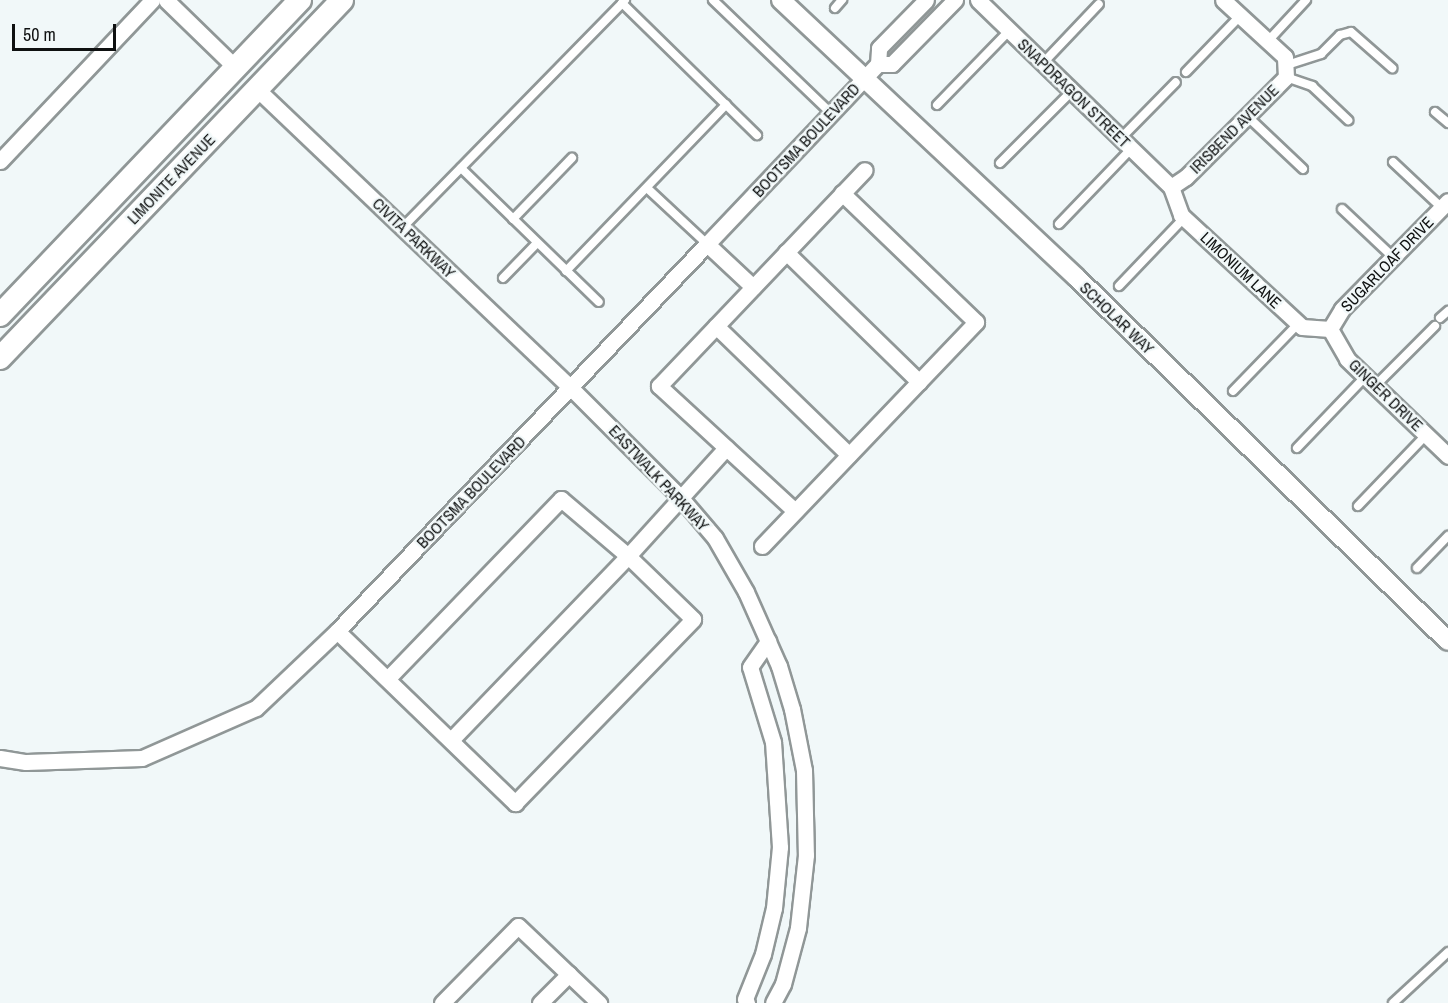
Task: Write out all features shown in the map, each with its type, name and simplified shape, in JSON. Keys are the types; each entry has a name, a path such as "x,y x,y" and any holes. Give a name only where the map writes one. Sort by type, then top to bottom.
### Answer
{"main road":[{"name":"LIMONITE AVENUE","path":"0,315 300,0"},
{"name":"LIMONITE AVENUE","path":"0,358 342,0"},
{"path":"154,196 166,156 236,82 235,67"}],"street":[{"path":"0,161 152,0"},
{"path":"166,0 235,67"},
{"name":"SCHOLAR WAY","path":"782,0 1084,285 1445,633"},
{"path":"926,0 879,48 878,64 892,64 955,0"},
{"name":"SNAPDRAGON STREET","path":"978,0 1171,187"},
{"path":"1223,0 1285,57 1287,71"},
{"name":"BOOTSMA BOULEVARD","path":"0,758 26,762 142,758 256,708 337,631 878,64"},
{"name":"IRISBEND AVENUE","path":"1171,187 1186,177 1247,117 1287,71"},
{"name":"CIVITA PARKWAY","path":"257,89 571,388"},
{"path":"795,511 659,386 865,170"},
{"name":"LIMONIUM LANE","path":"1171,187 1185,218 1298,324"},
{"path":"762,546 976,322 842,193"},
{"name":"SUGARLOAF DRIVE","path":"1330,329 1341,309 1446,207"},
{"path":"707,244 753,287"},
{"path":"786,252 919,382"},
{"path":"1298,324 1302,327 1330,329"},
{"path":"716,326 849,455"},
{"name":"GINGER DRIVE","path":"1330,329 1347,359 1448,456"},
{"name":"EASTWALK PARKWAY","path":"571,388 681,498 715,538 746,592 779,666 792,710 804,770 806,855 798,928 783,984 773,1003"},
{"path":"451,740 628,556 726,448"},
{"path":"337,631 515,803 693,619 628,556 561,499 387,679"},
{"path":"747,1003 745,999 763,954 774,908 780,847 773,742 750,667 768,641"},
{"path":"442,1003 518,926 599,1003"},
{"path":"540,1003 569,974"}],"lane":[{"path":"713,0 831,112"},
{"path":"835,8 843,0"},
{"path":"1268,41 1306,0"},
{"path":"403,227 623,2 757,135"},
{"path":"1043,63 1099,4"},
{"path":"1185,72 1240,16"},
{"path":"937,105 1010,31"},
{"path":"1287,71 1321,54 1340,35 1351,32 1392,68"},
{"path":"1287,71 1312,86 1348,120"},
{"path":"1059,224 1176,82"},
{"path":"1000,163 1072,91"},
{"path":"566,271 726,105"},
{"path":"1436,112 1448,123"},
{"path":"1247,117 1303,169"},
{"path":"513,219 572,158"},
{"path":"1393,162 1446,207"},
{"path":"461,168 599,302"},
{"path":"647,188 707,244"},
{"path":"1342,209 1393,257"},
{"path":"1119,286 1185,218"},
{"path":"503,278 537,243"},
{"path":"1440,318 1448,311"},
{"path":"1233,391 1298,324"},
{"path":"1297,448 1370,381 1435,326"},
{"path":"1358,506 1426,435"},
{"path":"1417,568 1448,536"},
{"path":"1393,1003 1448,952"}]}
